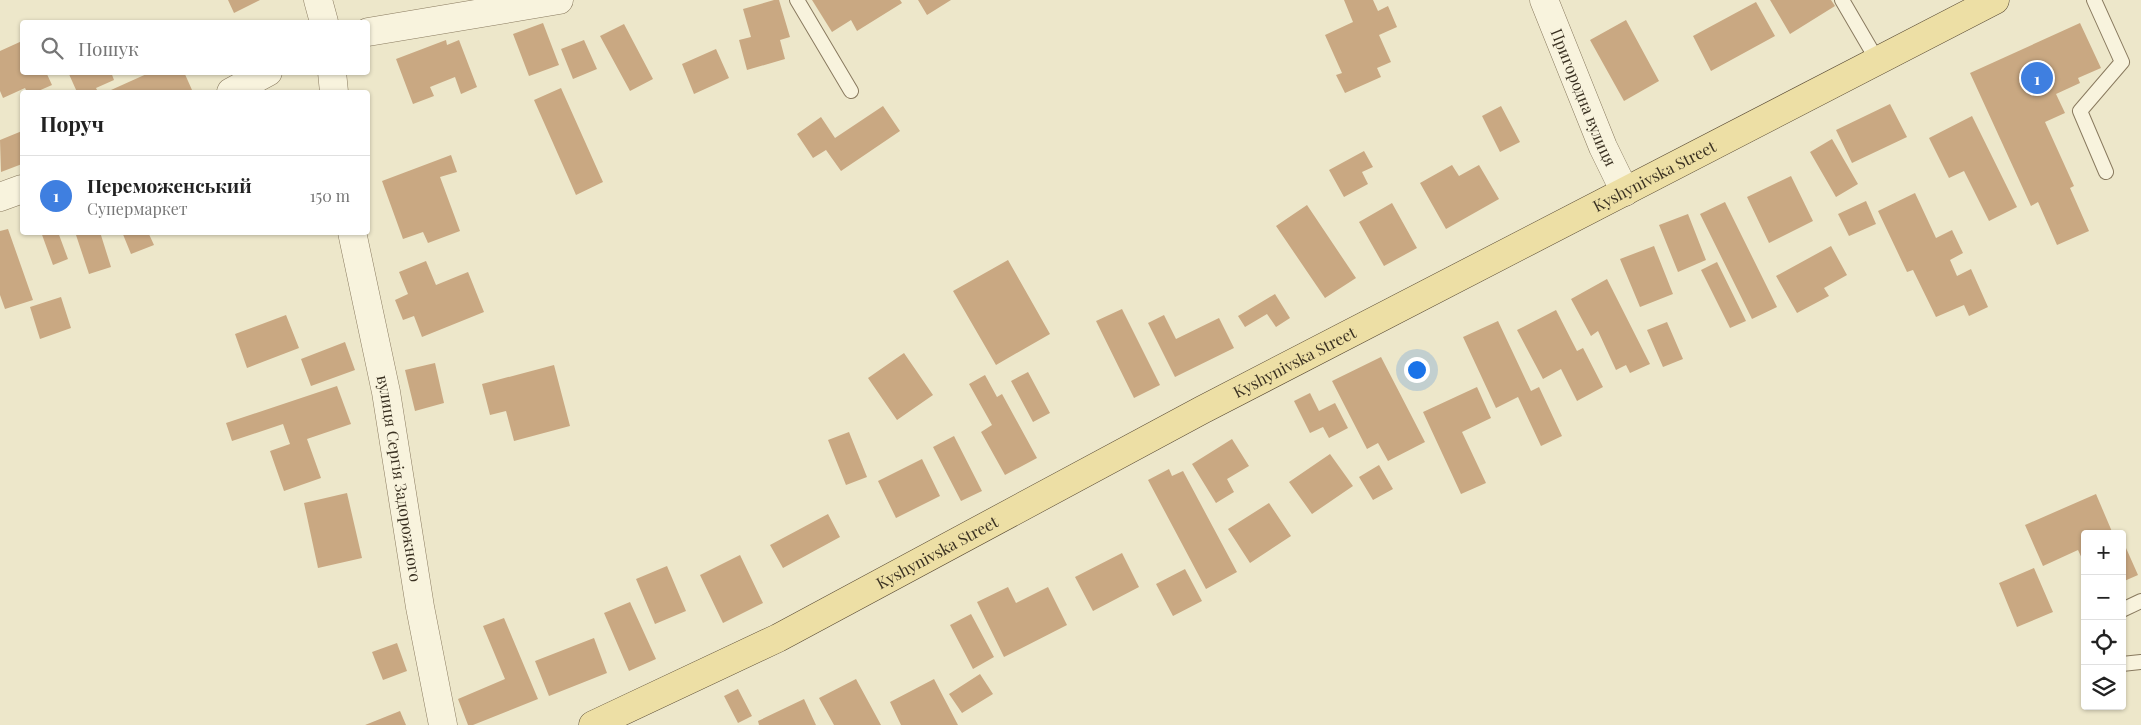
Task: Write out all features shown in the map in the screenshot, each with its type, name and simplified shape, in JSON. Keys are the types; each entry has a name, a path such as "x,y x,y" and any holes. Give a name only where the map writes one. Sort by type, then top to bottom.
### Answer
{"main road":[{"name":"Kyshynivska Street","path":"593,725 778,638 1202,410 1996,0"}],"street":[{"path":"318,0 323,20"},
{"path":"370,32 559,0"},
{"name":"Пригородна вулиця","path":"1544,0 1603,147 1625,192"},
{"path":"234,90 262,75"},
{"path":"332,75 334,90"},
{"path":"0,197 20,190"},
{"name":"вулиця Сергія Задорожного","path":"353,235 386,392 420,606 443,725"}],"lane":[{"path":"797,0 851,91"},
{"path":"1842,0 1877,60"},
{"path":"2094,0 2122,62 2080,112 2106,172"},
{"path":"2126,608 2141,601"},
{"path":"2126,664 2141,662"}],"building":[{"path":"228,0 260,0 234,13"},
{"path":"779,0 790,37 780,40 785,59 747,70 739,40 751,37 743,9"},
{"path":"812,0 900,0 902,3 857,31 851,20 832,32"},
{"path":"918,0 951,0 927,15"},
{"path":"1344,0 1373,0 1378,11 1388,6 1397,27 1379,35 1391,62 1377,68 1381,77 1345,93 1336,75 1342,73 1325,35 1353,22"},
{"path":"1770,0 1831,0 1835,6 1790,34"},
{"path":"1756,2 1775,36 1711,71 1693,36"},
{"path":"1626,20 1659,81 1624,101 1590,40"},
{"path":"543,23 559,65 529,76 513,34"},
{"path":"2080,23 2101,68 2078,78 2080,83 2056,94 2065,113 2045,122 2074,186 2070,188 2089,231 2057,245 2038,202 2031,206 1970,73"},
{"path":"624,24 653,79 630,91 600,36"},
{"path":"446,40 447,45 459,40 477,87 461,94 455,77 430,87 434,96 413,104 396,59"},
{"path":"584,40 597,69 573,79 561,49"},
{"path":"20,42 20,75 47,75 52,85 41,90 26,90 25,88 3,98 0,91 0,51"},
{"path":"716,49 729,78 694,94 682,64"},
{"path":"69,75 112,75 114,80 96,88 97,90 76,90"},
{"path":"144,75 185,75 192,90 111,90"},
{"path":"561,88 603,182 576,195 534,100"},
{"path":"1890,104 1907,137 1852,163 1836,130"},
{"path":"883,106 900,131 841,171 826,150 813,158 797,134 821,117 835,138"},
{"path":"1501,106 1520,142 1500,152 1482,116"},
{"path":"1972,116 2017,207 1989,221 1964,171 1949,178 1929,138"},
{"path":"20,132 20,165 1,172 0,140"},
{"path":"1832,139 1858,184 1836,197 1810,152"},
{"path":"1364,151 1373,167 1362,172 1368,184 1344,197 1329,170"},
{"path":"451,155 457,172 440,177 460,231 428,243 423,232 403,239 382,181"},
{"path":"1452,165 1459,176 1479,165 1499,199 1446,229 1420,183"},
{"path":"1791,176 1813,221 1769,243 1747,197"},
{"path":"1915,193 1936,238 1952,230 1963,253 1950,260 1957,276 1971,269 1988,307 1969,316 1964,305 1936,317 1913,270 1907,272 1878,211"},
{"path":"1866,201 1876,224 1849,236 1838,214"},
{"path":"1725,202 1777,307 1752,319 1700,214"},
{"path":"1392,203 1417,248 1384,266 1359,222"},
{"path":"1307,205 1356,278 1325,298 1276,226"},
{"path":"1688,214 1706,260 1678,272 1659,225"},
{"path":"8,229 33,300 5,309 0,295 0,231"},
{"path":"42,235 59,235 68,259 53,265"},
{"path":"76,235 101,235 111,267 89,274"},
{"path":"123,235 149,235 154,245 131,254"},
{"path":"1654,246 1673,294 1640,307 1620,259"},
{"path":"1831,246 1847,275 1824,288 1829,296 1797,313 1776,276"},
{"path":"1008,260 1050,334 996,365 953,291"},
{"path":"426,261 436,285 468,272 484,312 422,337 414,316 403,320 395,300 408,294 399,272"},
{"path":"1717,262 1746,321 1730,328 1701,270"},
{"path":"1607,279 1650,364 1630,373 1626,365 1616,370 1598,331 1591,336 1571,299"},
{"path":"1275,294 1290,318 1276,327 1267,314 1245,327 1238,316"},
{"path":"61,297 71,328 40,339 30,307"},
{"path":"1122,309 1160,385 1134,398 1096,321"},
{"path":"1556,310 1577,351 1583,348 1603,387 1577,401 1561,369 1543,379 1517,330"},
{"path":"286,315 299,348 247,368 235,334"},
{"path":"1164,315 1176,339 1219,318 1234,348 1175,377 1148,323"},
{"path":"1498,321 1531,391 1539,387 1562,436 1541,446 1518,397 1496,408 1463,337"},
{"path":"1667,322 1683,359 1663,367 1647,330"},
{"path":"345,342 355,370 311,386 301,359"},
{"path":"904,353 933,395 897,420 868,378"},
{"path":"1381,357 1425,442 1388,461 1378,443 1367,449 1332,381"},
{"path":"435,363 444,403 415,411 405,370"},
{"path":"554,365 570,426 514,441 506,411 490,415 482,384"},
{"path":"1028,372 1050,413 1033,422 1011,381"},
{"path":"985,375 997,397 1002,394 1037,458 1005,475 981,432 992,425 969,384"},
{"path":"337,386 351,424 307,439 321,478 284,491 270,451 290,444 283,424 232,441 226,423"},
{"path":"1477,387 1491,418 1462,432 1486,483 1461,494 1423,412"},
{"path":"1310,393 1319,411 1335,403 1348,428 1329,438 1323,427 1310,433 1294,401"},
{"path":"849,432 867,477 846,485 828,440"},
{"path":"954,436 982,491 961,501 933,447"},
{"path":"1232,439 1249,466 1227,479 1234,492 1216,503 1192,464"},
{"path":"1330,454 1353,486 1312,514 1289,482"},
{"path":"922,459 940,496 896,518 878,481"},
{"path":"1379,465 1393,489 1373,500 1359,477"},
{"path":"1169,469 1172,476 1183,471 1237,572 1206,589 1148,480"},
{"path":"347,493 362,558 318,568 304,503"},
{"path":"2096,494 2111,530 2081,530 2081,556 2078,550 2043,566 2025,525"},
{"path":"1269,503 1291,536 1250,563 1228,529"},
{"path":"828,514 840,537 783,568 770,545"},
{"path":"2126,548 2138,575 2126,580"},
{"path":"1122,553 1139,587 1093,611 1075,577"},
{"path":"740,555 763,603 723,623 700,575"},
{"path":"667,566 686,611 655,624 636,579"},
{"path":"2034,568 2053,612 2017,627 1999,583"},
{"path":"1185,569 1202,601 1173,616 1156,584"},
{"path":"1008,587 1016,603 1048,587 1067,625 1004,657 977,602"},
{"path":"630,602 656,659 629,671 604,613"},
{"path":"971,614 994,657 973,669 950,625"},
{"path":"504,618 538,699 473,725 468,725 458,699 505,679 483,626"},
{"path":"594,638 607,673 549,696 535,661"},
{"path":"397,643 407,671 383,680 372,652"},
{"path":"980,674 993,694 962,713 949,694"},
{"path":"856,679 881,725 834,725 819,698"},
{"path":"934,679 958,725 901,725 890,702"},
{"path":"738,689 752,716 738,723 724,696"},
{"path":"804,699 816,725 759,725 758,721"},
{"path":"400,711 406,725 365,725"}],"place":[{"name":"Переможенський","path":"2037,78"}]}
